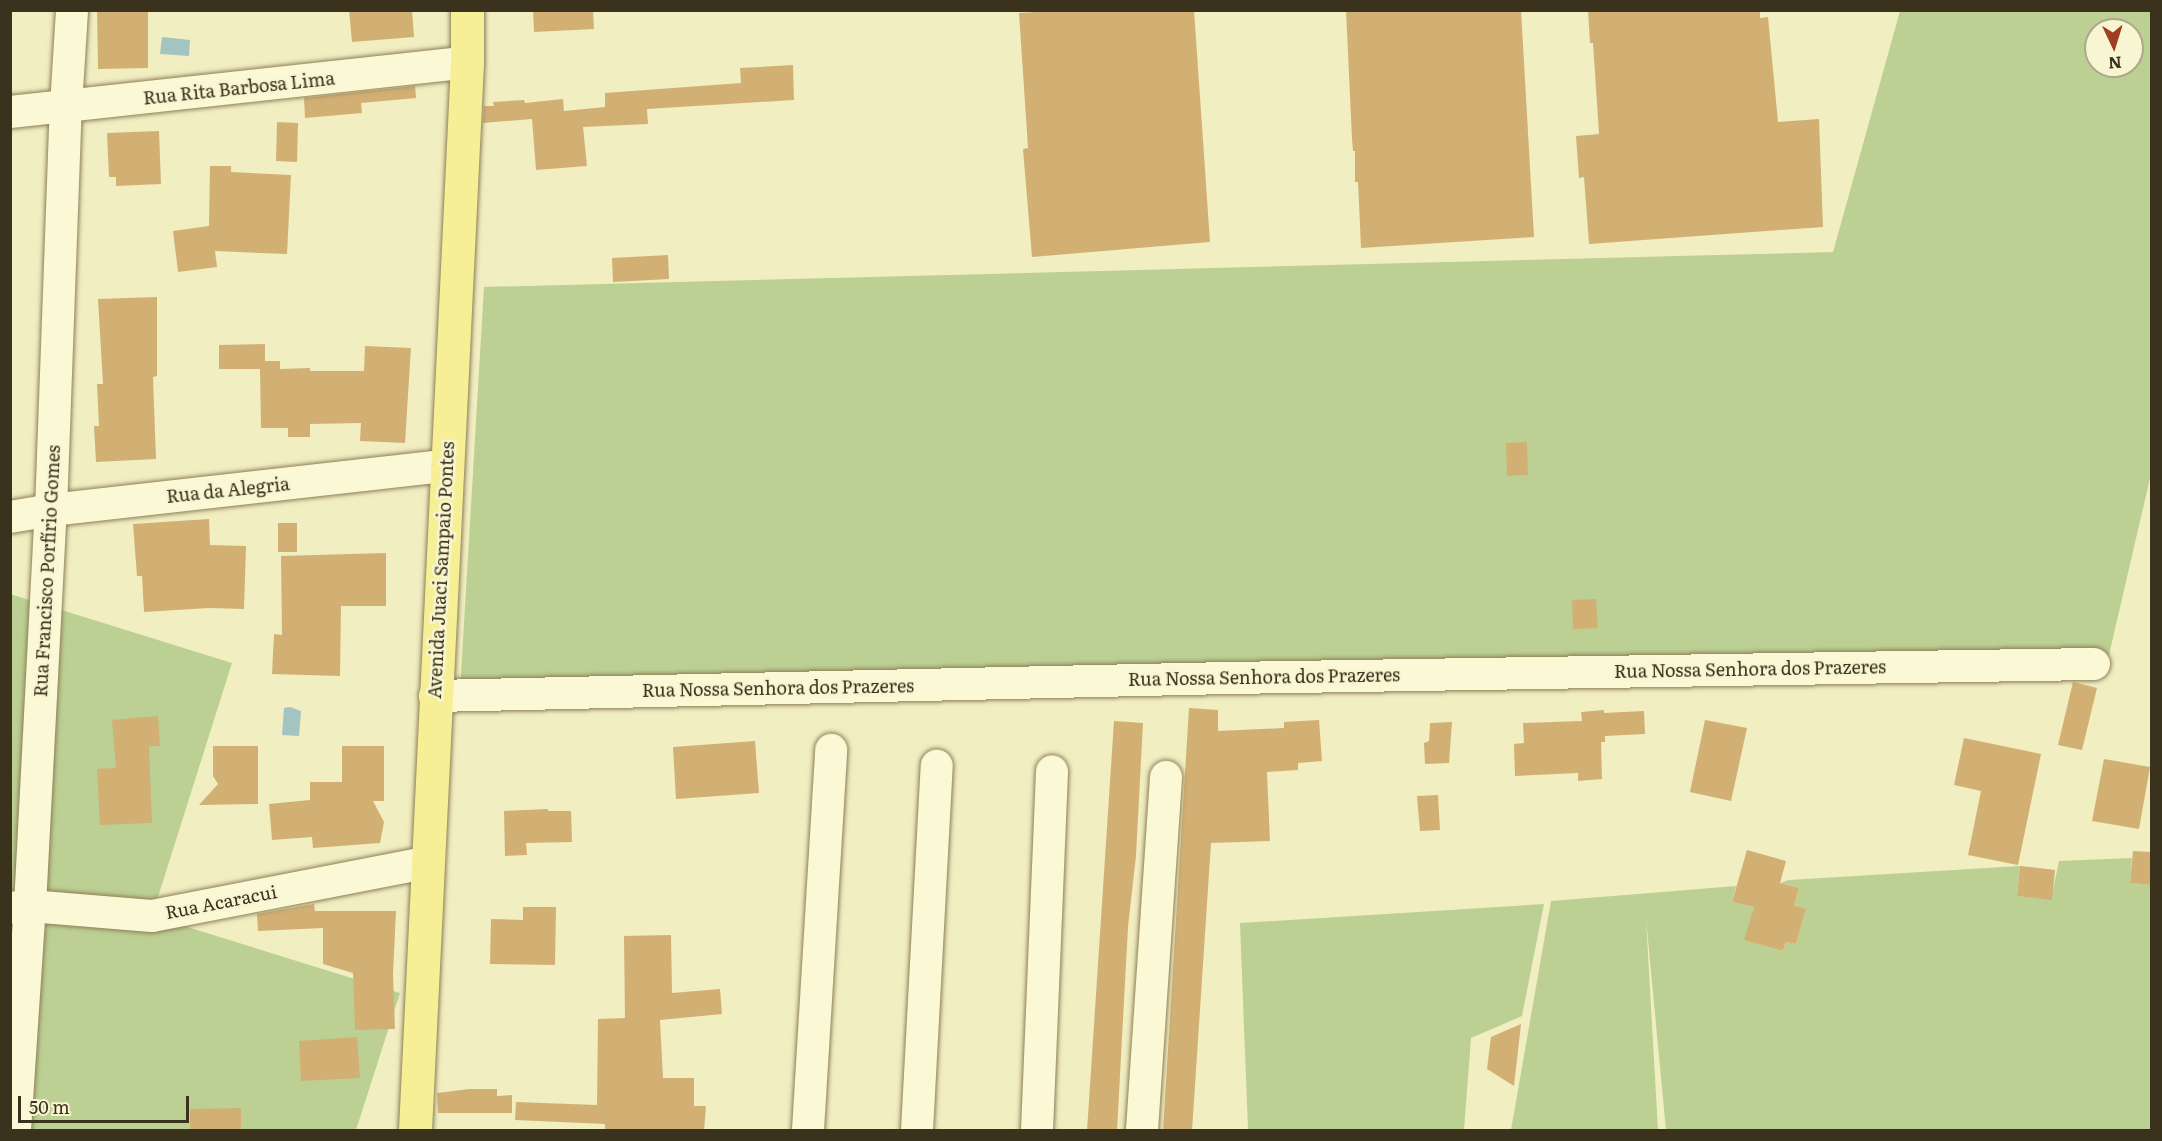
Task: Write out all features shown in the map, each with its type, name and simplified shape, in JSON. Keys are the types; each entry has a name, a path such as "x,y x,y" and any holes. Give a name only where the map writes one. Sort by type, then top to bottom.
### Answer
{"main road":[{"name":"Avenida Juaci Sampaio Pontes","path":"415,1131 467,62 467,10"}],"street":[{"name":"Rua Francisco Porfírio Gomes","path":"15,1131 20,907 51,510 66,106 72,10"},
{"name":"Rua Rita Barbosa Lima","path":"10,112 467,62"},
{"name":"Rua da Alegria","path":"10,517 51,510 446,466"},
{"name":"Rua Nossa Senhora dos Prazeres","path":"435,696 1230,678 2094,664"},
{"path":"808,1131 831,750"},
{"path":"916,1131 937,766"},
{"path":"1036,1131 1052,771"},
{"path":"1142,1131 1166,777"},
{"name":"Rua Acaracui","path":"20,907 152,916 429,862"}],"green space":[{"path":"1900,11 2151,11 2151,474 2108,659 460,691 484,287 1833,252"},
{"path":"10,594 232,663 152,916 400,993 356,1130 11,1130"},
{"path":"2132,858 2130,883 2151,885 2151,1130 1666,1130 1646,919 1658,1130 1511,1130 1551,901 1736,886 1732,902 1754,907 1745,940 1783,951 1786,942 1796,944 1806,909 1794,905 1799,888 1780,883 1789,880 2020,866 2017,896 2051,899 2059,861"},
{"path":"1544,904 1522,1016 1471,1038 1464,1130 1248,1130 1240,923"}],"water":[{"path":"162,37 190,40 189,56 160,54"},
{"path":"290,707 301,711 299,736 282,735 284,708"}],"building":[{"path":"97,10 148,10 148,68 98,69"},
{"path":"349,10 412,10 414,37 352,42"},
{"path":"533,10 593,10 594,29 534,32"},
{"path":"1068,10 1194,10 1210,242 1032,257 1023,149 1028,148 1019,13"},
{"path":"1346,10 1521,10 1534,237 1361,248 1358,182 1355,182 1355,151 1353,151 1352,139"},
{"path":"1588,10 1760,10 1760,18 1768,17 1778,122 1819,119 1823,227 1589,244 1584,177 1579,178 1576,136 1599,134 1593,43 1590,43"},
{"path":"793,65 794,100 647,109 648,124 583,127 587,166 536,170 532,119 483,123 484,106 494,106 493,102 524,100 525,103 563,99 564,111 605,107 605,93 741,83 740,68"},
{"path":"415,86 416,98 361,103 362,113 305,118 304,98"},
{"path":"277,122 298,123 297,162 276,161"},
{"path":"159,131 161,184 116,186 116,177 109,177 107,133"},
{"path":"210,166 231,166 231,172 291,175 287,254 215,251 217,267 178,272 173,231 209,226"},
{"path":"668,255 669,279 613,282 612,258"},
{"path":"157,297 157,376 153,377 156,459 96,462 94,426 99,426 97,384 103,384 98,299"},
{"path":"265,344 265,361 280,361 280,369 310,368 310,371 364,371 365,346 411,348 405,443 360,441 361,423 310,424 310,437 288,437 288,428 261,428 260,369 219,369 219,345"},
{"path":"1527,442 1528,475 1507,476 1506,443"},
{"path":"209,519 210,545 246,546 244,609 209,608 144,612 142,576 137,576 133,524"},
{"path":"278,523 297,523 297,552 278,552"},
{"path":"386,553 386,606 341,606 340,676 272,674 274,634 282,635 281,556"},
{"path":"1596,599 1598,628 1573,629 1572,600"},
{"path":"2073,682 2097,688 2082,750 2058,745"},
{"path":"1189,708 1218,710 1218,731 1284,728 1284,722 1319,720 1322,761 1298,763 1298,770 1267,772 1270,841 1211,843 1192,1131 1163,1131"},
{"path":"1604,710 1604,713 1644,711 1645,734 1605,736 1605,742 1601,742 1602,779 1578,781 1578,773 1515,776 1514,744 1524,743 1523,723 1582,721 1581,712"},
{"path":"158,716 160,746 149,746 152,823 100,825 97,769 116,768 112,720"},
{"path":"1705,720 1747,728 1731,801 1690,792"},
{"path":"1114,721 1143,723 1136,856 1128,927 1117,1131 1087,1131"},
{"path":"1452,722 1449,763 1425,764 1424,743 1429,741 1430,723"},
{"path":"1964,738 2041,754 2018,865 1968,855 1981,791 1954,785"},
{"path":"755,741 759,793 676,799 673,747"},
{"path":"213,746 258,746 258,804 199,805 218,784 213,776"},
{"path":"342,746 384,746 384,801 373,801 384,822 380,843 313,848 312,837 272,840 269,804 310,800 310,782 342,782"},
{"path":"2104,759 2150,767 2139,829 2092,821"},
{"path":"1438,795 1440,830 1420,831 1417,796"},
{"path":"548,809 548,811 571,811 572,842 526,843 527,855 505,856 504,811"},
{"path":"1747,850 1786,861 1780,883 1799,888 1794,905 1806,909 1796,944 1786,942 1783,951 1744,940 1754,907 1732,902"},
{"path":"2133,851 2151,852 2151,885 2130,883"},
{"path":"2020,866 2055,870 2052,900 2017,896"},
{"path":"314,904 315,911 396,911 393,974 395,1029 355,1030 353,973 323,964 323,928 258,931 257,914"},
{"path":"523,907 556,907 555,965 490,964 491,919 523,920"},
{"path":"671,935 672,993 720,989 722,1014 660,1020 663,1078 694,1078 694,1106 706,1106 704,1131 605,1131 605,1124 515,1120 516,1102 597,1105 598,1019 625,1018 624,936"},
{"path":"1521,1024 1514,1086 1487,1069 1491,1037"},
{"path":"357,1037 360,1078 301,1081 299,1041"},
{"path":"469,1089 497,1089 497,1096 512,1095 512,1113 438,1113 437,1093"},
{"path":"241,1108 241,1131 190,1131 190,1109"}]}
